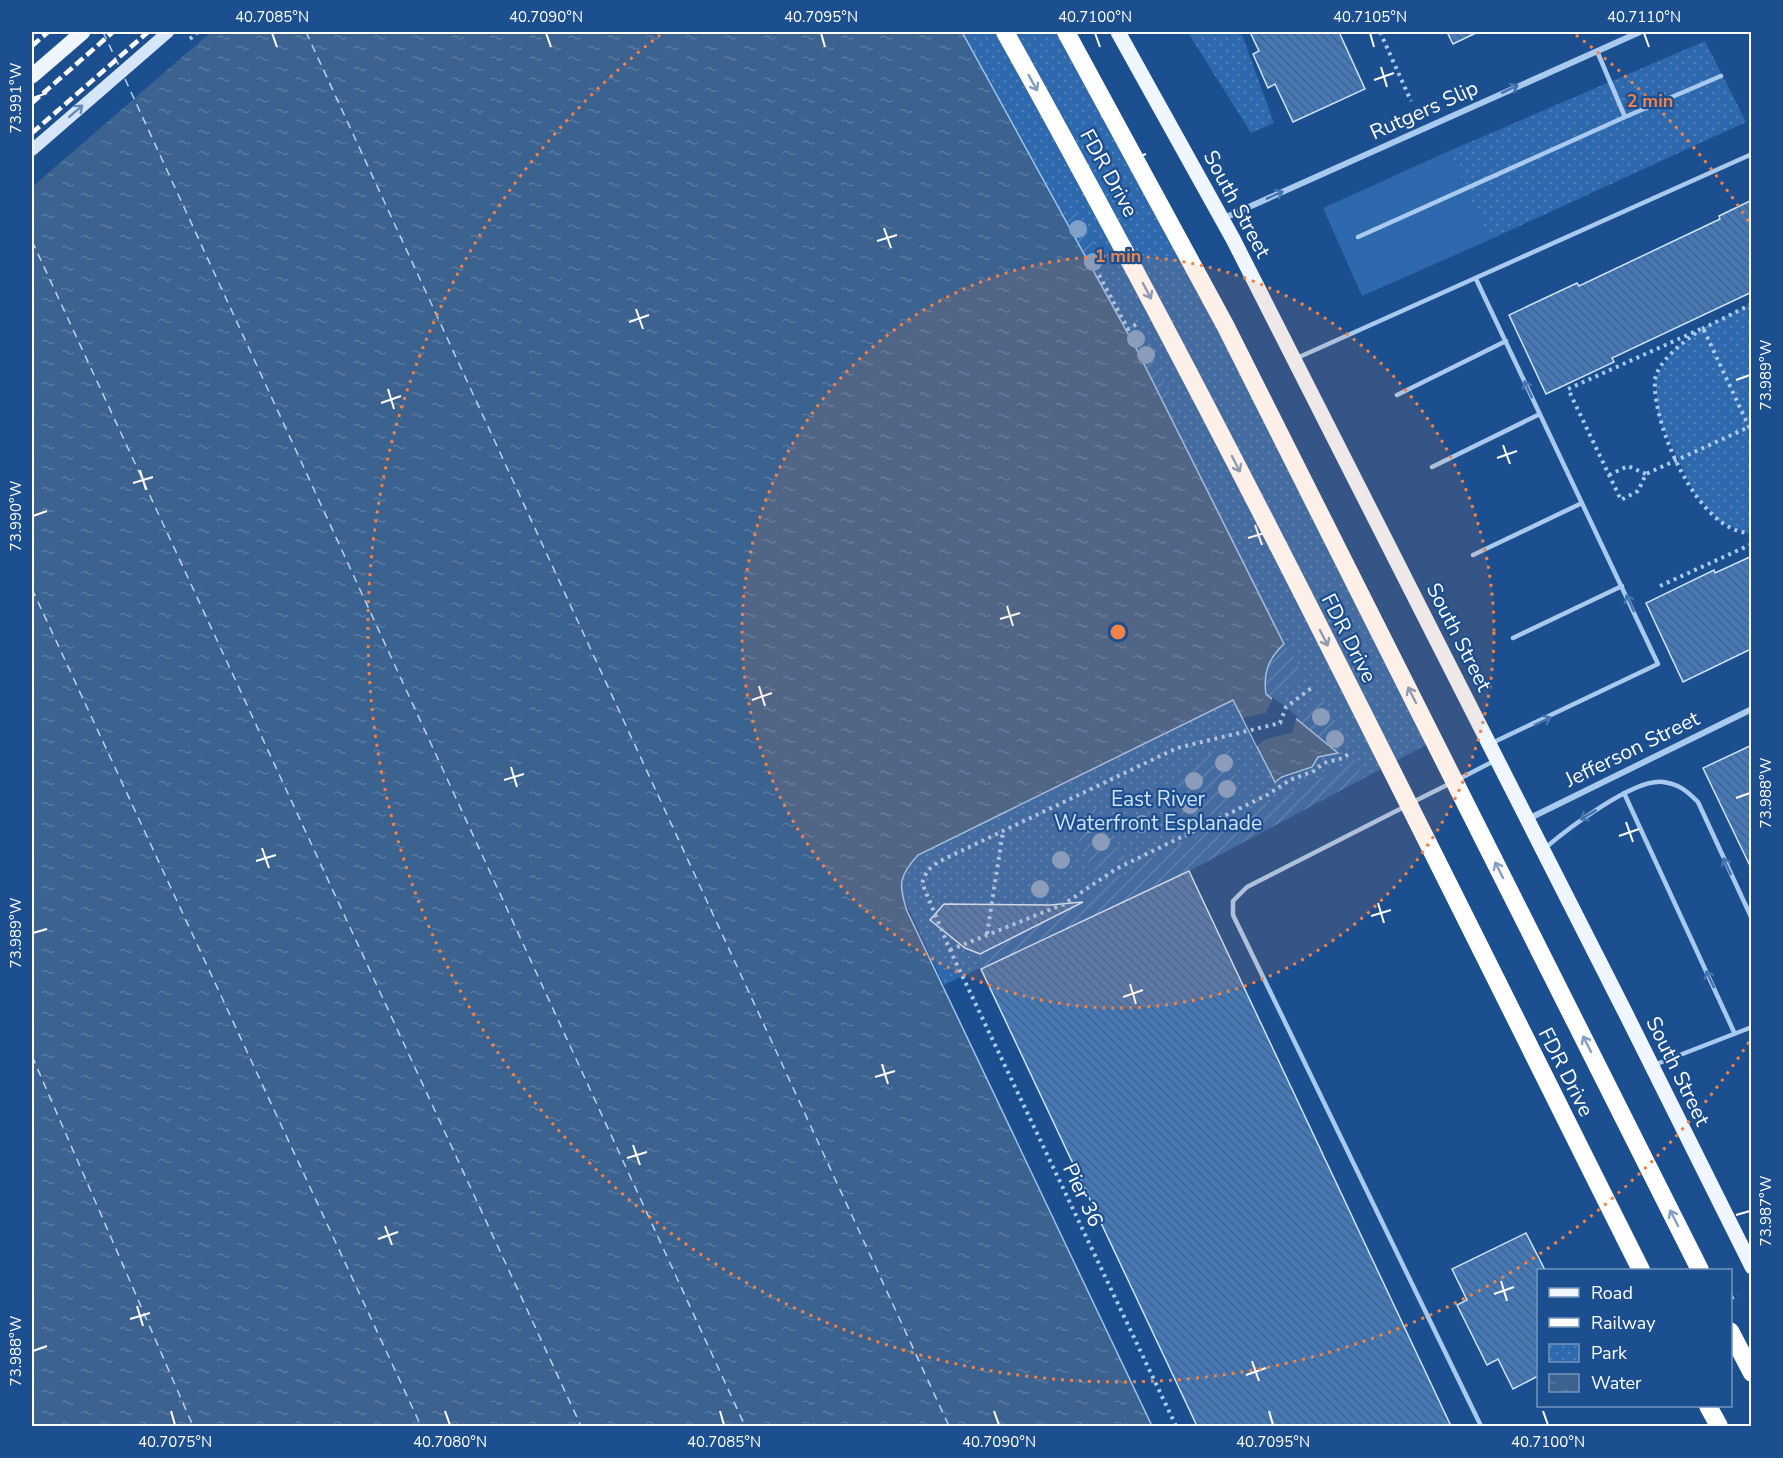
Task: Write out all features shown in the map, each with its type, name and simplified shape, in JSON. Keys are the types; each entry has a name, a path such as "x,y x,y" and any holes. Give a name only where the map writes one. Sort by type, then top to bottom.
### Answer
{"highway":[{"name":"FDR Drive","path":"1005,32 1111,223 1217,425 1640,1269"},
{"name":"FDR Drive","path":"1066,32 1174,226 1235,345 1699,1269"},
{"path":"1732,1333 1752,1373"},
{"path":"1709,1407 1719,1426"}],"main road":[{"path":"32,76 83,32"},
{"path":"32,150 168,32"},
{"name":"South Street","path":"1118,32 1222,219 1498,759 1752,1267"}],"street":[{"name":"Rutgers Slip","path":"1222,219 1640,32"},
{"name":"Jefferson Street","path":"1527,819 1752,709"}],"lane":[{"path":"1597,51 1625,117"},
{"path":"1358,237 1721,76"},
{"path":"1294,360 1752,154"},
{"path":"1476,279 1658,664 1490,744"},
{"path":"1397,395 1506,341"},
{"path":"1432,467 1540,414"},
{"path":"1473,555 1582,503"},
{"path":"1513,638 1622,586"},
{"path":"1481,1426 1233,915 1233,901 1247,887 1498,759"},
{"path":"1543,850 1570,826 1624,793 1660,781 1683,787 1698,802 1752,920"},
{"path":"1624,793 1734,1032"},
{"path":"1652,1066 1734,1032 1752,1027"}],"path":[{"path":"1380,32 1411,101"},
{"path":"1099,275 1128,328 1131,327"},
{"path":"1750,426 1646,474 1638,491 1621,500 1568,389 1752,304"},
{"path":"1703,328 1752,432"},
{"path":"1703,328 1674,349 1655,379 1659,419 1694,494 1720,522 1752,532"},
{"path":"1609,475 1628,466 1646,474"},
{"path":"1660,586 1752,544"},
{"path":"987,935 1003,831 1177,748 1280,723 1286,706 1314,686"},
{"path":"950,950 1064,904 1116,869 1267,795 1290,780 1314,771 1324,763 1343,758 1351,752"},
{"name":"Pier 36","path":"1003,831 938,862 927,871 922,883 925,894 1176,1426"},
{"path":"1732,1298 1738,1295"}],"green space":[{"name":"East River Waterfront Esplanade","path":"962,32 1075,32 1216,290 1441,737 1189,871 944,985 902,895 901,880 918,855 1233,699 1275,782 1312,767 1317,757 1337,753 1266,694 1284,644 1138,352"},
{"path":"1194,32 1241,32 1274,123 1251,133 1189,34"},
{"path":"1705,41 1746,122 1489,240 1449,151"},
{"path":"1449,151 1489,240 1362,296 1323,208"},
{"path":"1078,213 1108,269 1096,273 1065,217"},
{"path":"1751,304 1752,533 1747,533 1720,522 1694,493 1659,419 1655,379 1674,349 1703,328"},
{"path":"1137,325 1175,403 1170,403 1167,408 1128,334"},
{"path":"1284,644 1304,673 1271,699 1266,694 1266,673 1270,661"},
{"path":"1325,700 1346,743 1338,753 1296,719 1297,715"},
{"path":"1231,748 1240,799 1186,829 1171,779 1203,762 1203,755"},
{"path":"1355,759 1364,778 1189,871 985,967 980,954 1083,902 1090,893 1117,876 1134,872 1145,859 1165,856 1177,845 1195,840 1203,830 1247,815 1256,804 1272,803 1281,793 1299,791 1306,779 1326,777"},
{"path":"1095,808 1126,859 1112,864 1096,877 1069,821"}],"water":[{"path":"32,32 962,32 1138,352 1284,644 1270,661 1265,679 1266,694 1338,753 1318,757 1312,767 1282,777 1275,782 1233,700 918,855 907,869 902,881 902,894 907,911 1152,1426 32,1426"}],"pier":[{"path":"32,32 211,32 32,187"},
{"path":"1273,697 1297,716 1292,733 1266,739 1257,746 1243,718 1266,713"}],"building":[{"path":"1250,32 1339,32 1365,89 1293,122 1275,84 1268,88 1253,54 1259,51"},
{"path":"1447,32 1478,32 1453,44"},
{"path":"1752,200 1752,292 1612,358 1614,362 1546,394 1509,315 1577,283 1579,286 1720,219 1719,216"},
{"path":"1752,556 1751,649 1683,682 1646,603 1714,570 1715,573"},
{"path":"1752,745 1752,870 1703,768"},
{"path":"1189,871 1451,1426 1197,1426 981,969"},
{"path":"1083,902 980,954 965,948 930,920 944,904 1050,905"},
{"path":"1526,1233 1544,1269 1537,1269 1537,1377 1513,1389 1498,1359 1487,1365 1457,1305 1467,1300 1452,1269"}],"ferry route":[{"path":"103,32 119,66"},
{"path":"306,32 949,1426"},
{"path":"125,79 745,1426"},
{"path":"32,241 581,1426"},
{"path":"32,589 421,1426"},
{"path":"32,1056 193,1426"}],"railway":[{"path":"32,46 48,32"},
{"path":"32,103 113,32"},
{"path":"32,133 148,32"}]}
